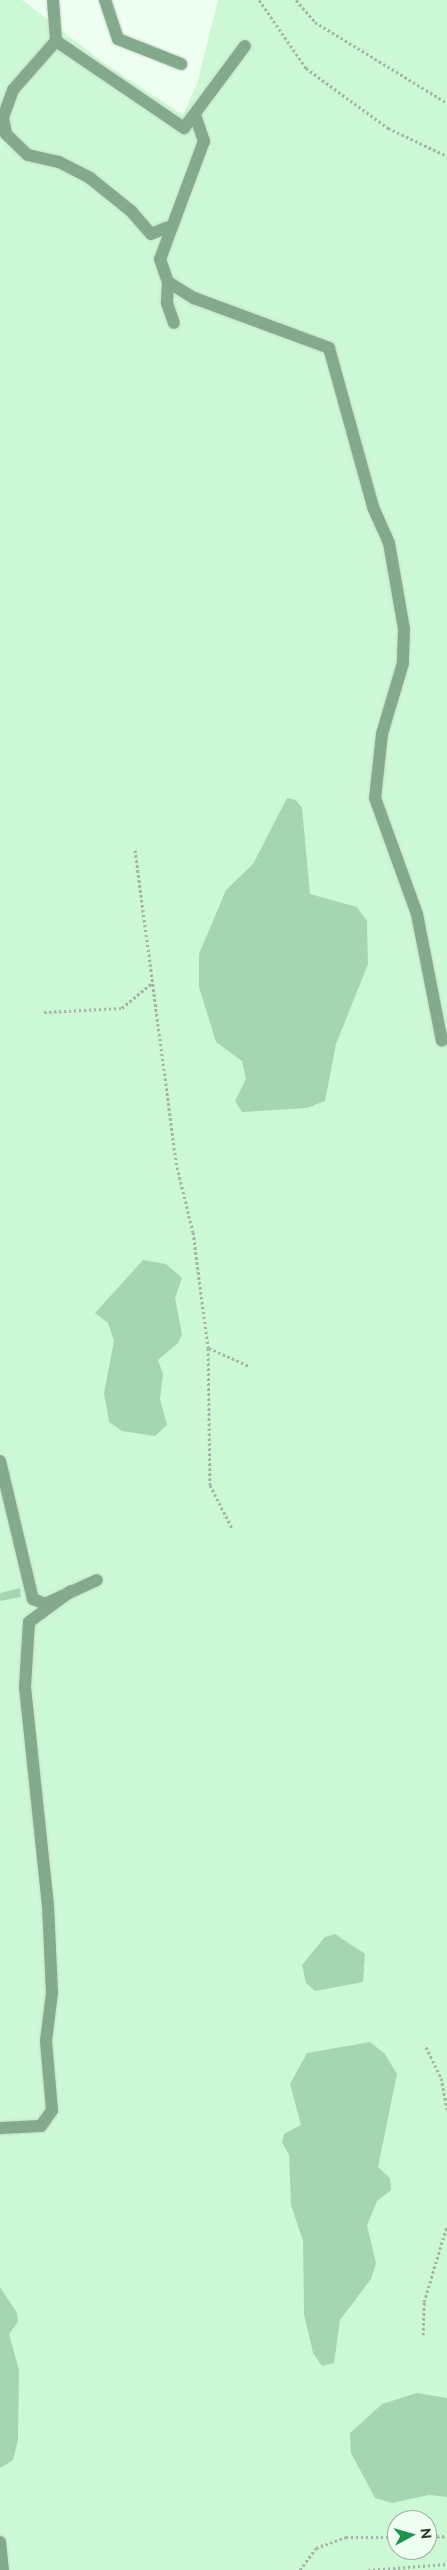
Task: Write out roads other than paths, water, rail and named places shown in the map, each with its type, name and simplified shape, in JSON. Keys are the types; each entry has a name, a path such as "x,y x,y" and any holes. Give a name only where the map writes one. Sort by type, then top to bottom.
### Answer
{"lane":[{"path":"53,0 56,41 9,96 2,118 6,134 28,155 59,162 90,178 131,211 151,234 168,227"},
{"path":"105,0 118,39 181,64"},
{"path":"56,41 184,128 245,46"},
{"path":"174,323 167,303 168,282 160,259 168,227 204,140 194,115"},
{"path":"168,282 194,298 329,348 341,380 373,508 390,543 404,630 403,663 382,734 375,798 417,914 442,1042"},
{"path":"0,1460 30,1594 45,1604 97,1580"},
{"path":"0,2128 41,2126 52,2110 46,2041 52,1993 48,1906 26,1673 32,1617 71,1591"},
{"path":"0,2542 3,2570"}]}
